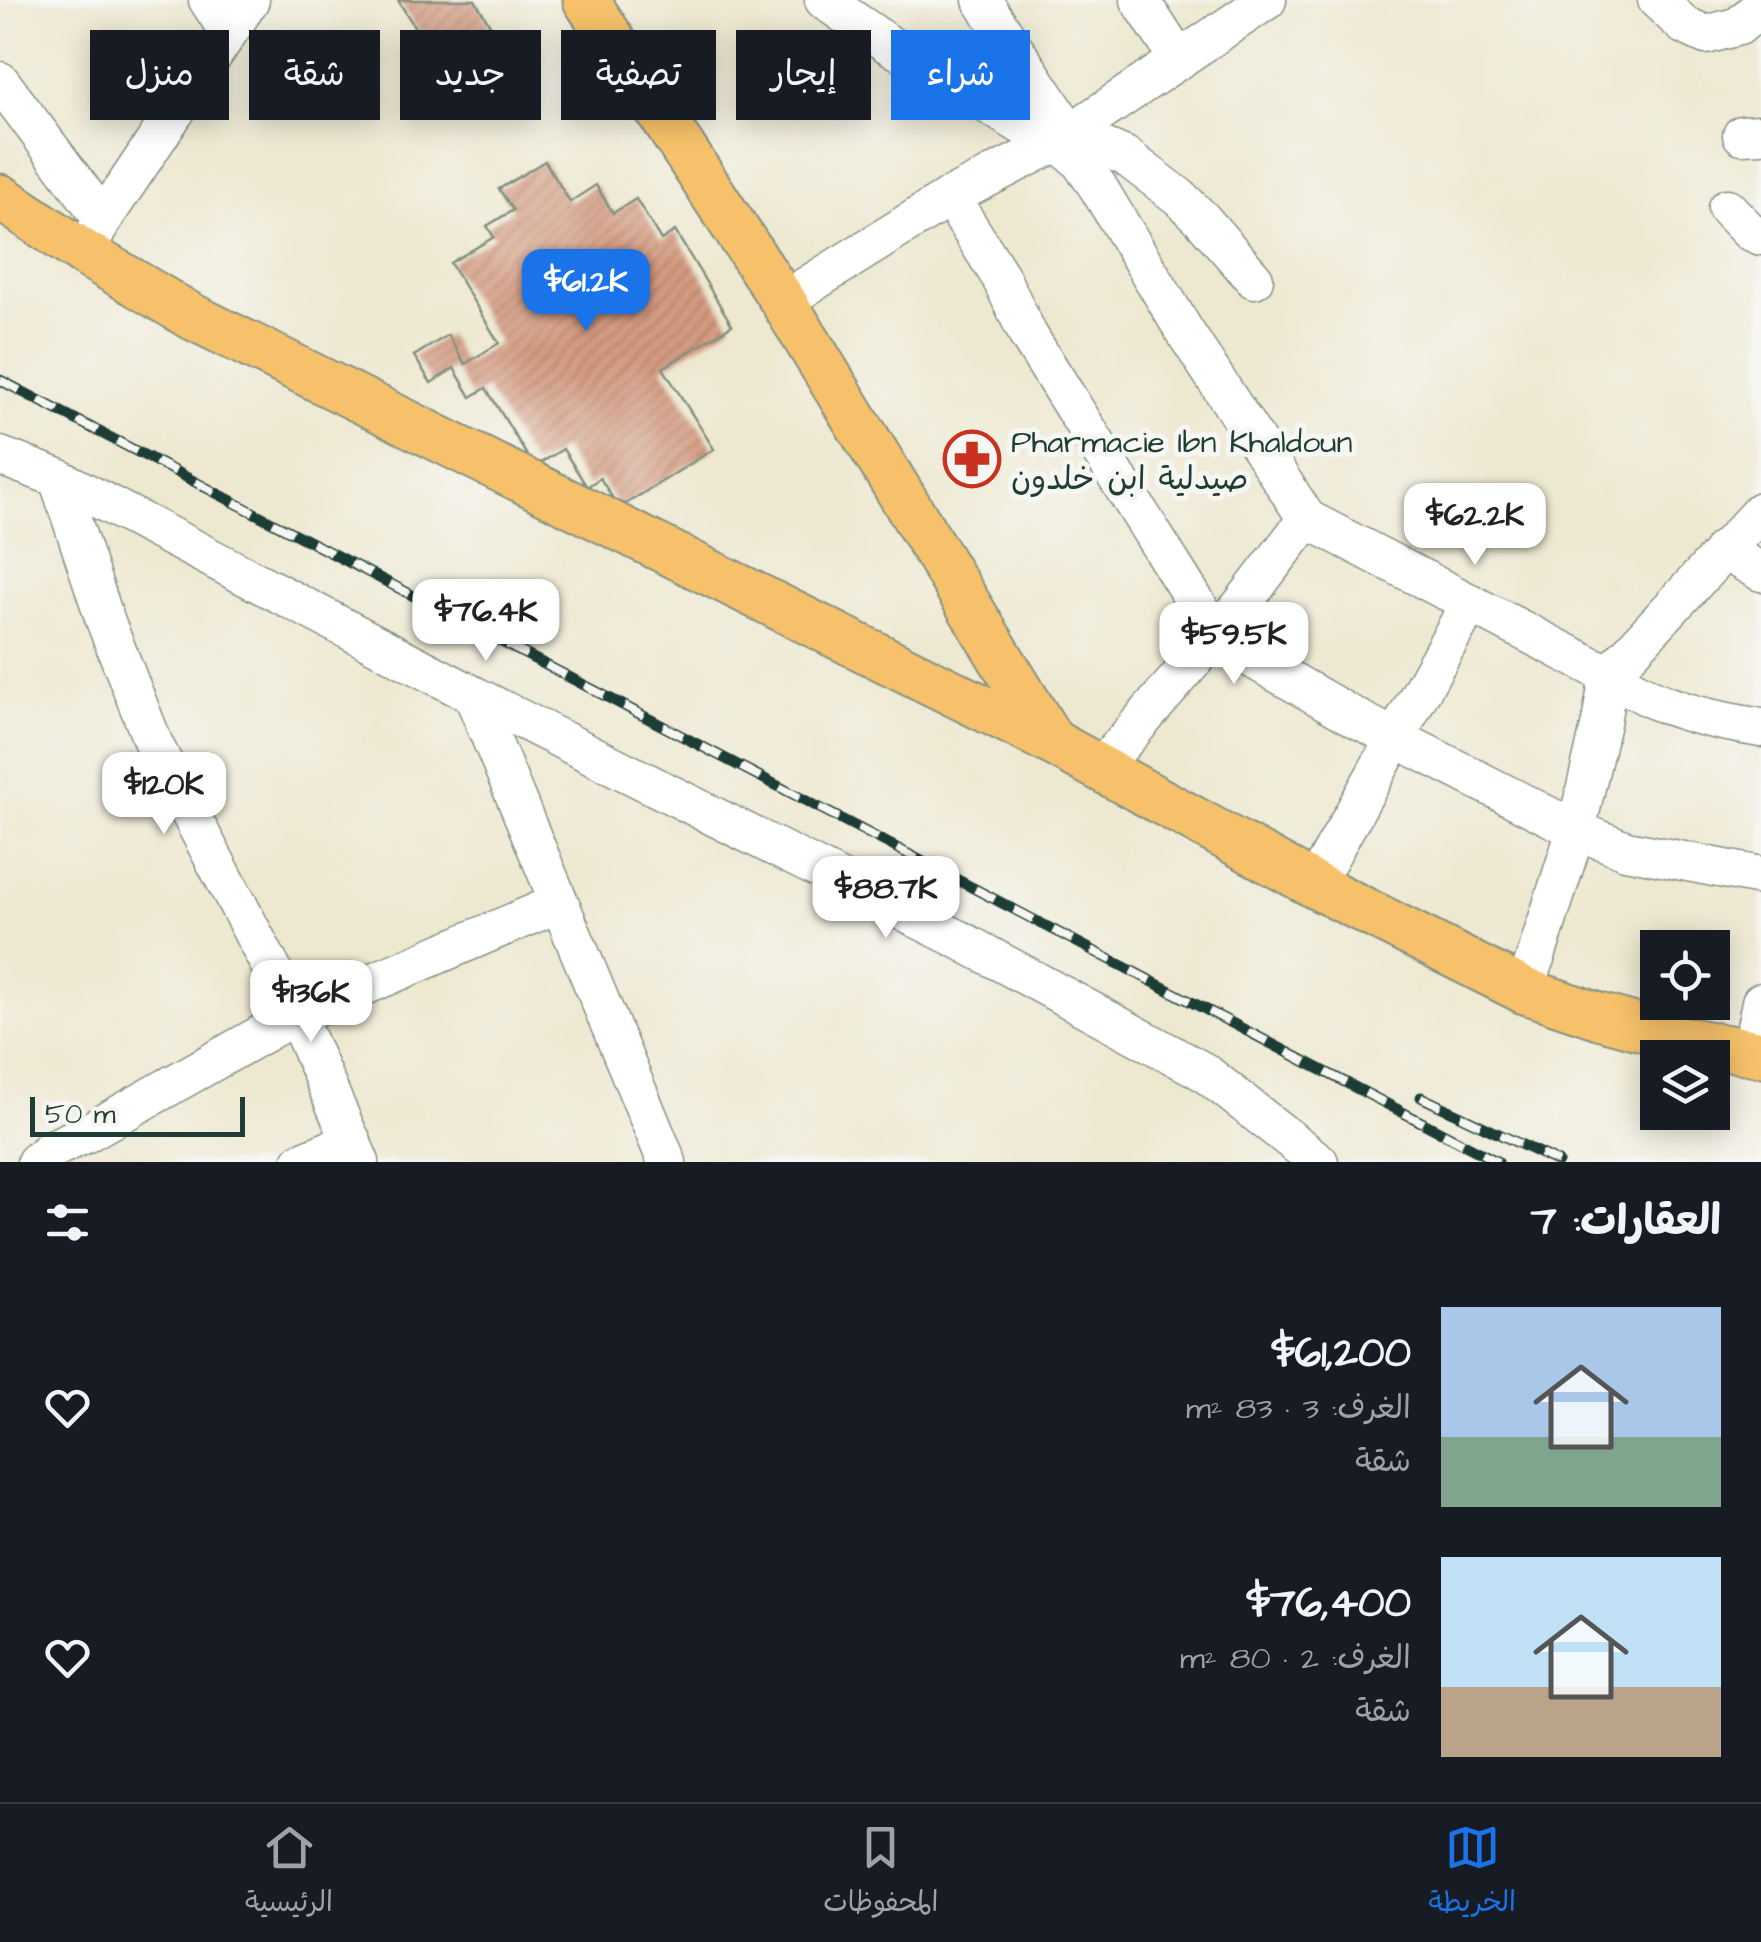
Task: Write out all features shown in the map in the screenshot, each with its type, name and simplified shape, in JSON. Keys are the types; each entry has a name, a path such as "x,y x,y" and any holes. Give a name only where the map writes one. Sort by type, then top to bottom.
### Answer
{"main road":[{"path":"586,0 783,301 1052,742"},
{"path":"0,197 94,236 208,325 1052,742 1314,885 1525,991 1685,1040 1756,1054"}],"street":[{"path":"0,82 94,236 218,15 250,0"},
{"path":"824,0 1023,126 1125,156 1202,218 1254,279"},
{"path":"982,0 1185,332 1306,519 1654,701 1686,712 1752,718"},
{"path":"1140,0 1179,60"},
{"path":"783,301 950,198 1064,137 1267,0"},
{"path":"1657,0 1684,25 1706,35 1739,26 1761,6"},
{"path":"950,198 1000,276 1028,336 1214,637 1354,717 1576,830 1626,850 1761,876"},
{"path":"1727,208 1749,231 1761,236"},
{"path":"0,456 58,478 473,695 960,940 1204,1072 1319,1162"},
{"path":"58,478 105,620 154,745 296,1015 356,1151 301,1162"},
{"path":"1525,991 1576,830 1609,675 1761,511"},
{"path":"1099,770 1239,608 1306,519"},
{"path":"1724,550 1761,572"},
{"path":"1314,885 1470,603"},
{"path":"473,695 667,1162"},
{"path":"36,1162 50,1150 296,1015 559,903"},
{"path":"1756,1054 1761,1002"}],"building":[{"path":"398,0 475,0 493,30 416,30"},
{"path":"545,161 570,202 596,185 613,213 636,199 661,240 675,231 732,325 663,368 714,449 619,508 600,478 587,487 563,449 534,467 486,388 471,397 454,368 431,383 414,356 448,335 465,364 499,343 450,263 494,237 487,226 513,210 499,189"}],"railway":[{"path":"0,380 1498,1162"},
{"path":"1421,1097 1558,1162"}],"place":[{"name":"Pharmacie Ibn Khaldoun صيدلية ابن خلدون","path":"972,459"}]}
